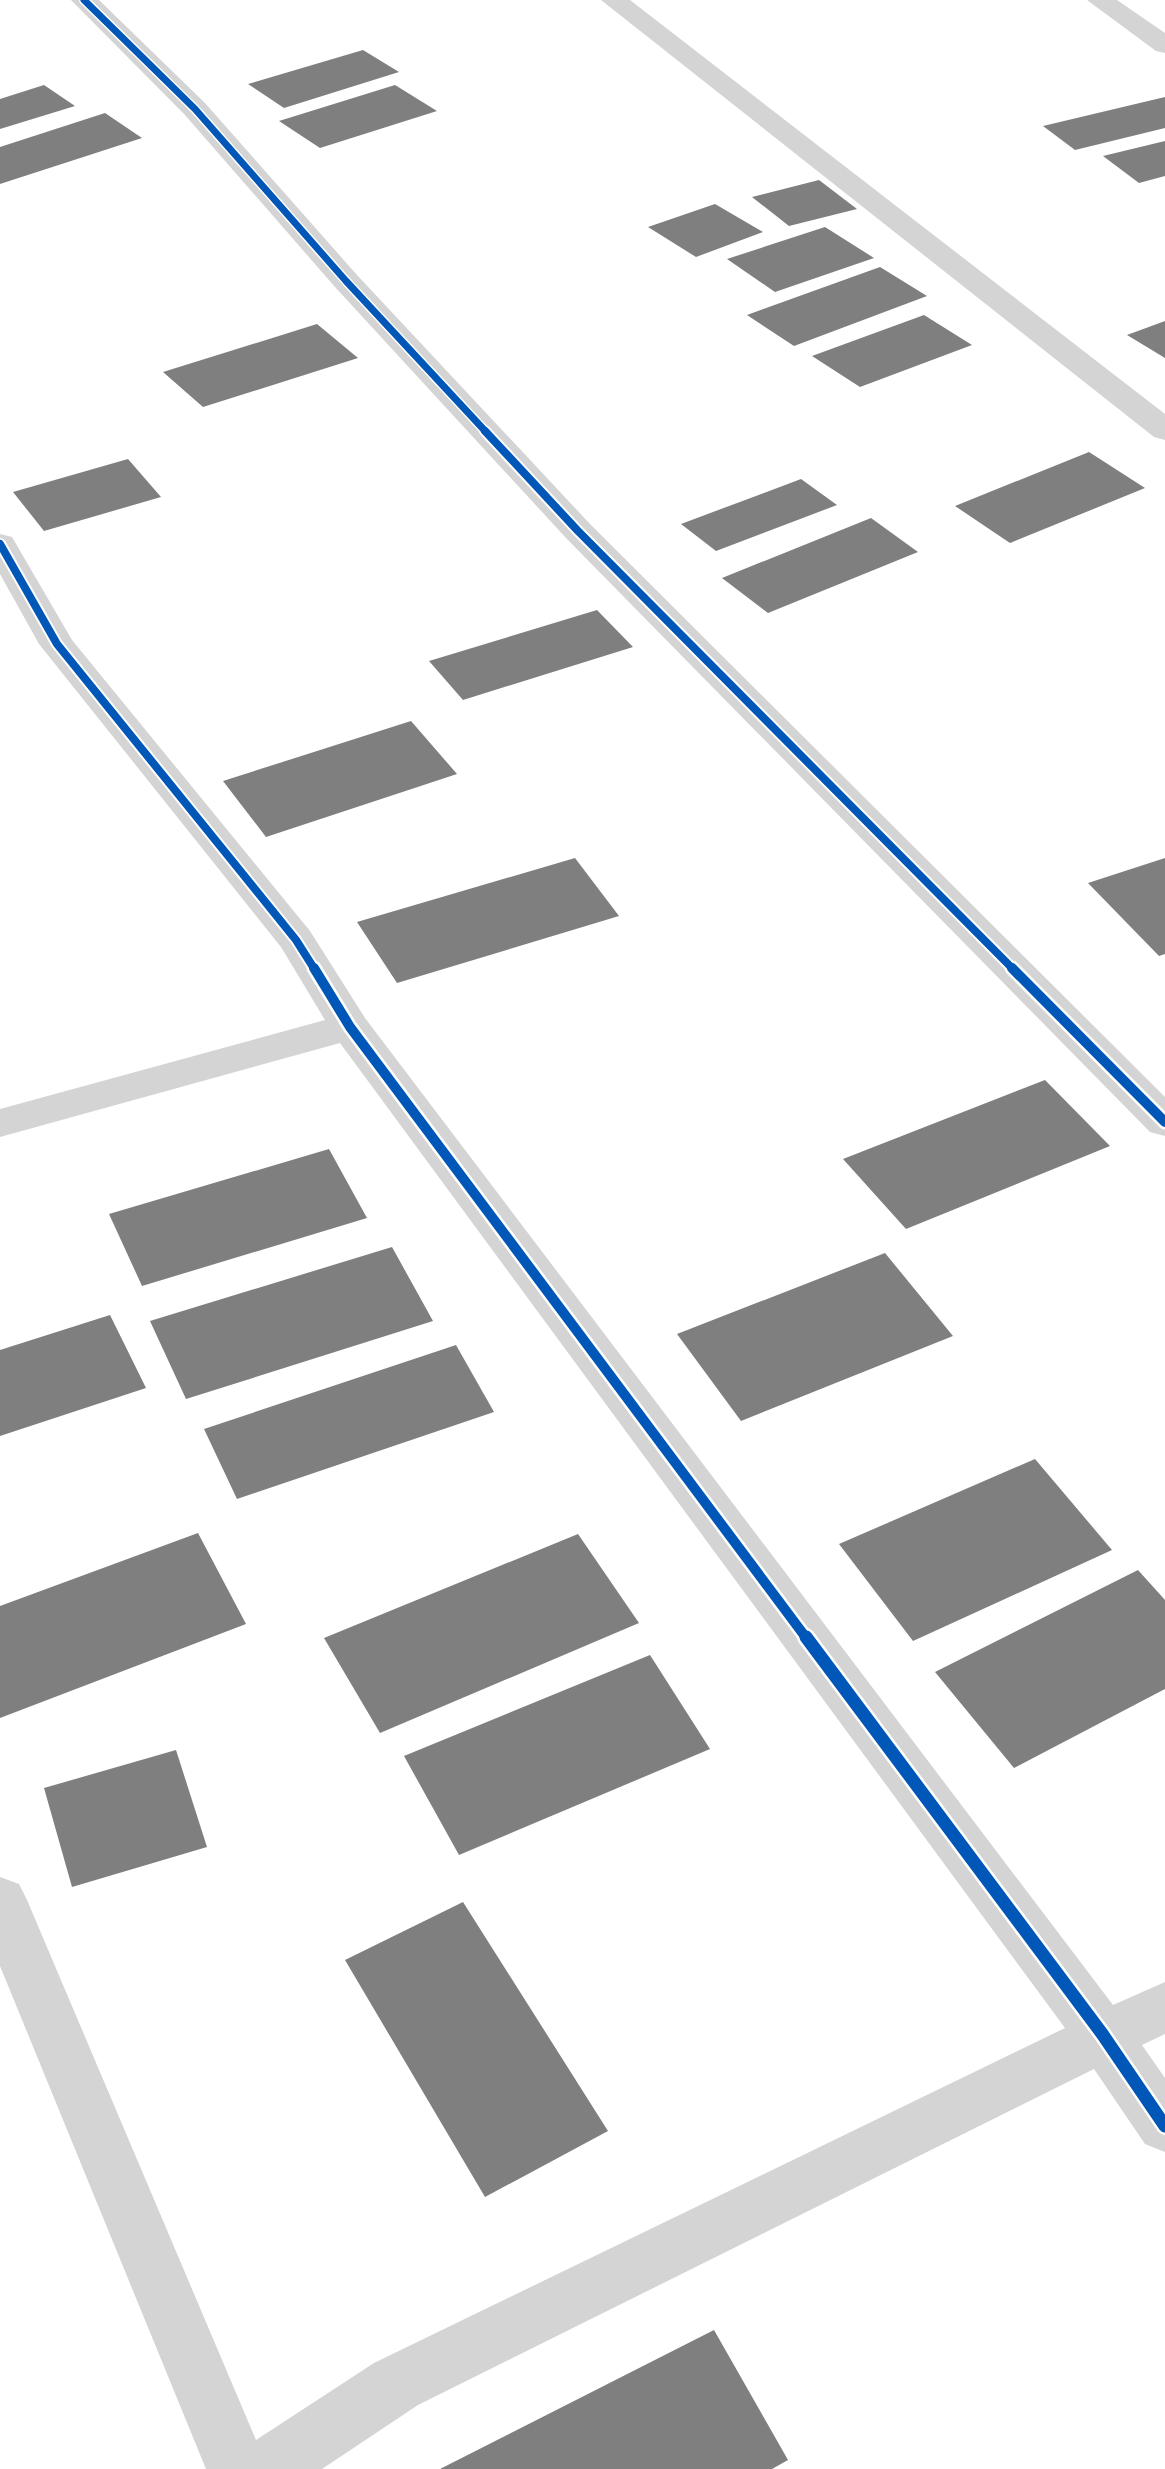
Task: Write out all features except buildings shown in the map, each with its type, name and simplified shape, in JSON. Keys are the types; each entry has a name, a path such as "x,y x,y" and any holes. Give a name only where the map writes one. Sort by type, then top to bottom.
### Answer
{"street":[{"path":"84,0 195,109 346,281 578,531 1165,1122"},
{"path":"614,0 1165,430"},
{"path":"1100,0 1165,45"},
{"path":"0,544 57,644 296,940 350,1027 1103,2035 1165,2126"},
{"path":"0,1123 350,1027"},
{"path":"0,1900 237,2469"},
{"path":"267,2469 396,2384 1165,2007"}],"cycle path":[{"path":"84,0 195,109 346,281 578,531 1165,1122"},
{"path":"0,544 57,644 296,940 350,1027 1103,2035 1165,2126"}]}
